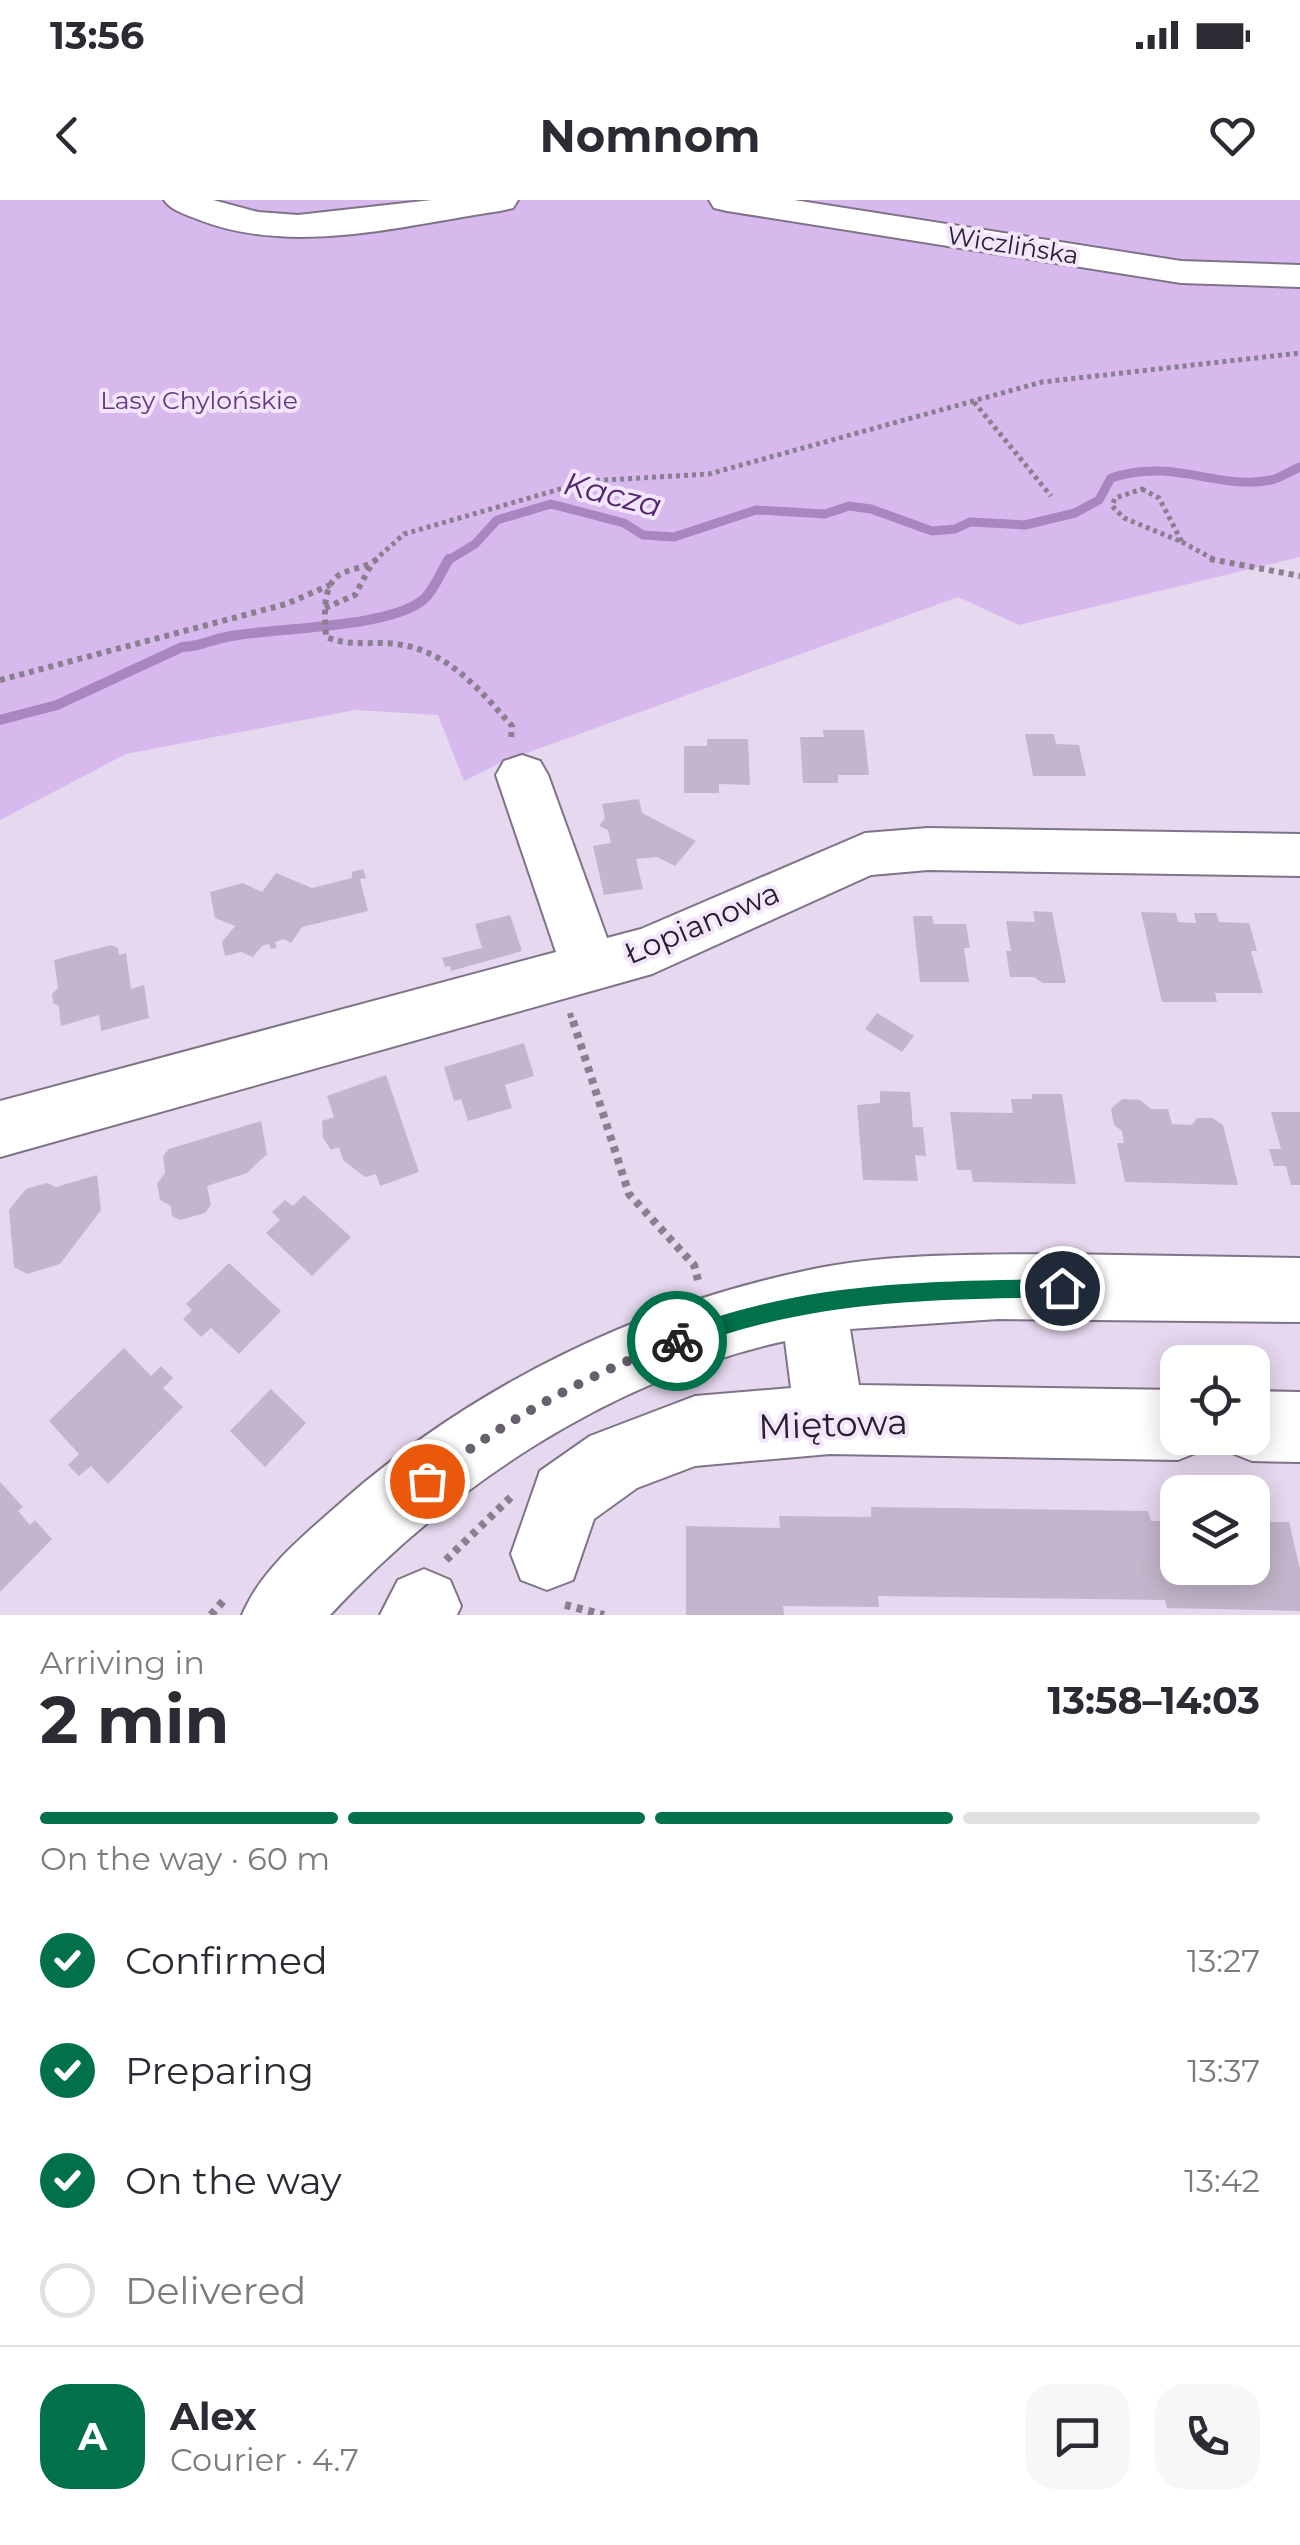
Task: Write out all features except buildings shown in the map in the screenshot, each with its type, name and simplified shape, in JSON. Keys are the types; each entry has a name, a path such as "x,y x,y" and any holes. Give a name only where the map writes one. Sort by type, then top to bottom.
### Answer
{"street":[{"path":"182,200 225,218 296,225 500,200"},
{"name":"Wiczlińska","path":"727,200 1181,272 1300,276"},
{"path":"522,776 573,970"},
{"name":"Łopianowa","path":"0,1128 652,950 844,862 893,850 1300,854"},
{"path":"279,1615 370,1526 456,1458 518,1416 612,1365 718,1325 812,1301 896,1290 1300,1290"},
{"path":"812,1301 830,1419"},
{"name":"Miętowa","path":"556,1551 614,1460 695,1431 830,1419 1160,1425"},
{"path":"1270,1426 1300,1426"}],"path":[{"path":"325,608 355,594 371,564 404,534 553,489 588,481 710,474 1042,382 1300,353"},
{"path":"974,402 1051,496"},
{"path":"1182,542 1162,497 1152,490 1142,488 1115,498 1112,506 1119,517 1158,528 1213,561 1275,568 1300,576"},
{"path":"0,680 286,604 331,584 341,574 371,564"},
{"path":"331,584 323,620 326,637 339,644 398,644 433,653 454,666 512,726 507,750 498,765 506,777 522,776"},
{"path":"573,970 629,1194 695,1268"},
{"path":"420,1610 449,1552 504,1500 532,1487 556,1551 604,1615"}],"green space":[{"name":"Lasy Chylońskie","path":"0,200 1300,200 1300,557 1019,625 958,597 502,762 464,781 438,715 355,710 126,754 0,820"}],"waterway":[{"name":"Kacza","path":"448,560 475,544 497,520 551,504 624,523 643,535 674,537 756,510 825,514 849,506 871,509 932,531 955,529 970,522 1025,525 1075,513 1099,500 1111,478 1134,473 1176,472 1252,482 1275,479 1300,467"},
{"name":"Kacza","path":"0,720 57,705 182,647 247,634 359,622 408,609 428,595 448,560"}],"way so far":[{"path":"427,1481 518,1416 612,1365 677,1341"}],"route":[{"path":"677,1341 718,1325 812,1301 896,1290 1062,1288"}]}
